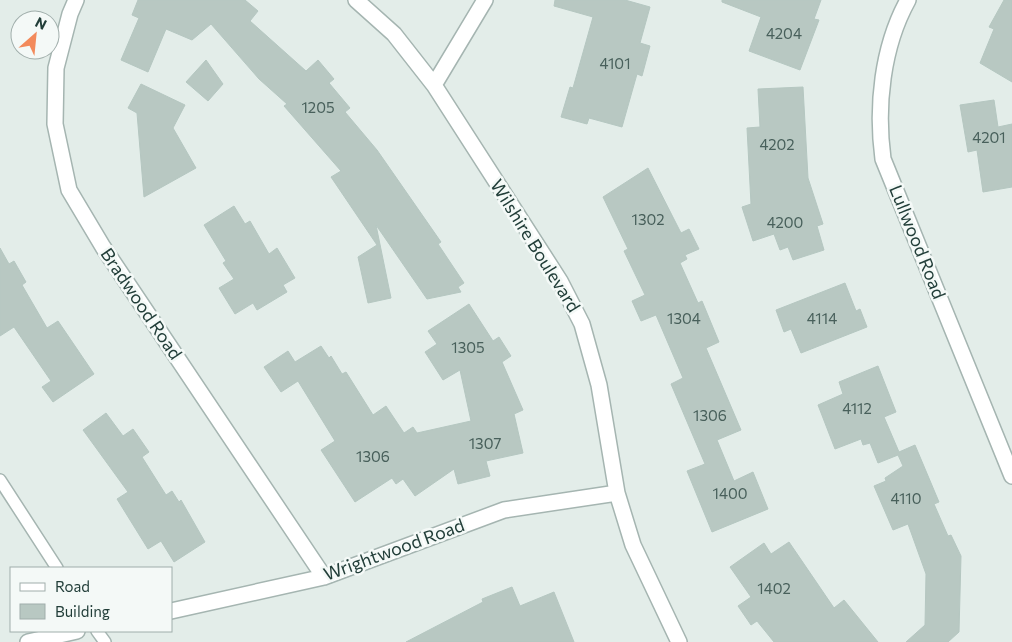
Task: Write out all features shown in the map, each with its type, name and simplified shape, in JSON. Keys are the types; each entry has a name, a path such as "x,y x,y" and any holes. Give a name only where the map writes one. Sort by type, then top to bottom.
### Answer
{"street":[{"name":"Bradwood Road","path":"76,0 70,14 56,68 54,124 69,190 103,246 324,578"},
{"name":"Wilshire Boulevard","path":"356,0 394,34 434,85 560,281 582,324 599,386 617,493 633,546 680,642"},
{"path":"434,85 485,0"},
{"name":"Lullwood Road","path":"908,0 888,55 879,131 883,160 1012,476"},
{"name":"Wrightwood Road","path":"172,611 324,578 504,510 617,493"},
{"path":"28,642 73,632"}],"lane":[{"path":"0,480 56,567"}],"building":[{"path":"138,0 245,0 258,11 250,21 306,71 318,60 334,79 329,83 350,108 345,112 377,150 441,242 438,244 464,283 458,287 461,292 427,299 376,225 391,298 368,303 358,257 377,245 331,177 341,171 284,106 287,104 259,79 211,24 192,40 166,29 148,72 121,60 139,18 132,15"},
{"path":"555,0 625,0 650,7 640,43 650,46 642,76 637,74 622,127 589,118 587,124 561,117 570,87 573,88 593,17 554,6"},
{"path":"722,0 821,0 814,19 819,20 800,70 749,51 761,17 722,2"},
{"path":"1004,0 1012,0 1012,82 980,63 994,29 989,27"},
{"path":"206,60 223,84 208,101 186,82"},
{"path":"141,84 185,105 173,128 196,168 144,197 137,113 128,108"},
{"path":"803,87 808,178 823,224 817,226 824,250 793,260 788,247 780,250 774,234 753,241 742,207 751,204 747,128 760,127 758,89"},
{"path":"994,100 998,127 1012,124 1012,187 983,192 977,150 968,152 960,105"},
{"path":"648,168 681,233 689,229 699,249 685,255 687,259 680,263 698,303 702,301 719,342 706,348 741,430 717,440 734,481 753,472 768,509 712,532 687,471 705,464 671,384 683,378 656,315 641,321 632,301 645,295 624,251 628,249 603,197"},
{"path":"234,206 245,224 250,221 269,254 277,248 295,278 283,285 287,292 257,310 253,303 235,314 219,288 234,279 223,263 226,261 204,225"},
{"path":"0,248 9,264 14,261 26,282 22,285 47,328 58,321 94,374 53,402 42,387 51,381 14,327 0,336"},
{"path":"845,283 856,311 860,309 867,327 801,353 791,329 784,332 776,310"},
{"path":"469,304 493,341 499,337 511,356 502,362 523,410 514,414 523,453 486,461 490,476 458,484 454,469 415,496 403,479 396,484 392,478 355,502 321,450 335,441 298,381 281,392 264,367 288,351 295,362 321,346 329,358 331,356 342,374 346,372 373,415 386,406 404,433 413,427 417,433 471,421 460,370 443,380 425,352 437,344 428,331"},
{"path":"878,366 896,412 884,417 899,452 915,445 939,502 934,504 948,536 951,535 961,556 959,632 948,642 906,642 925,625 926,574 908,524 893,530 874,486 886,481 885,478 903,466 898,455 878,463 870,443 863,445 861,439 835,449 818,405 843,394 839,382"},
{"path":"106,413 123,436 133,429 149,452 142,457 166,495 172,491 179,502 181,500 205,542 174,562 161,541 148,549 117,499 128,492 83,430"},
{"path":"789,542 834,608 844,600 878,642 774,642 757,621 751,625 738,606 751,597 730,567 764,543 771,554"},
{"path":"512,587 520,606 554,592 574,642 406,642 483,602 482,599"}]}
